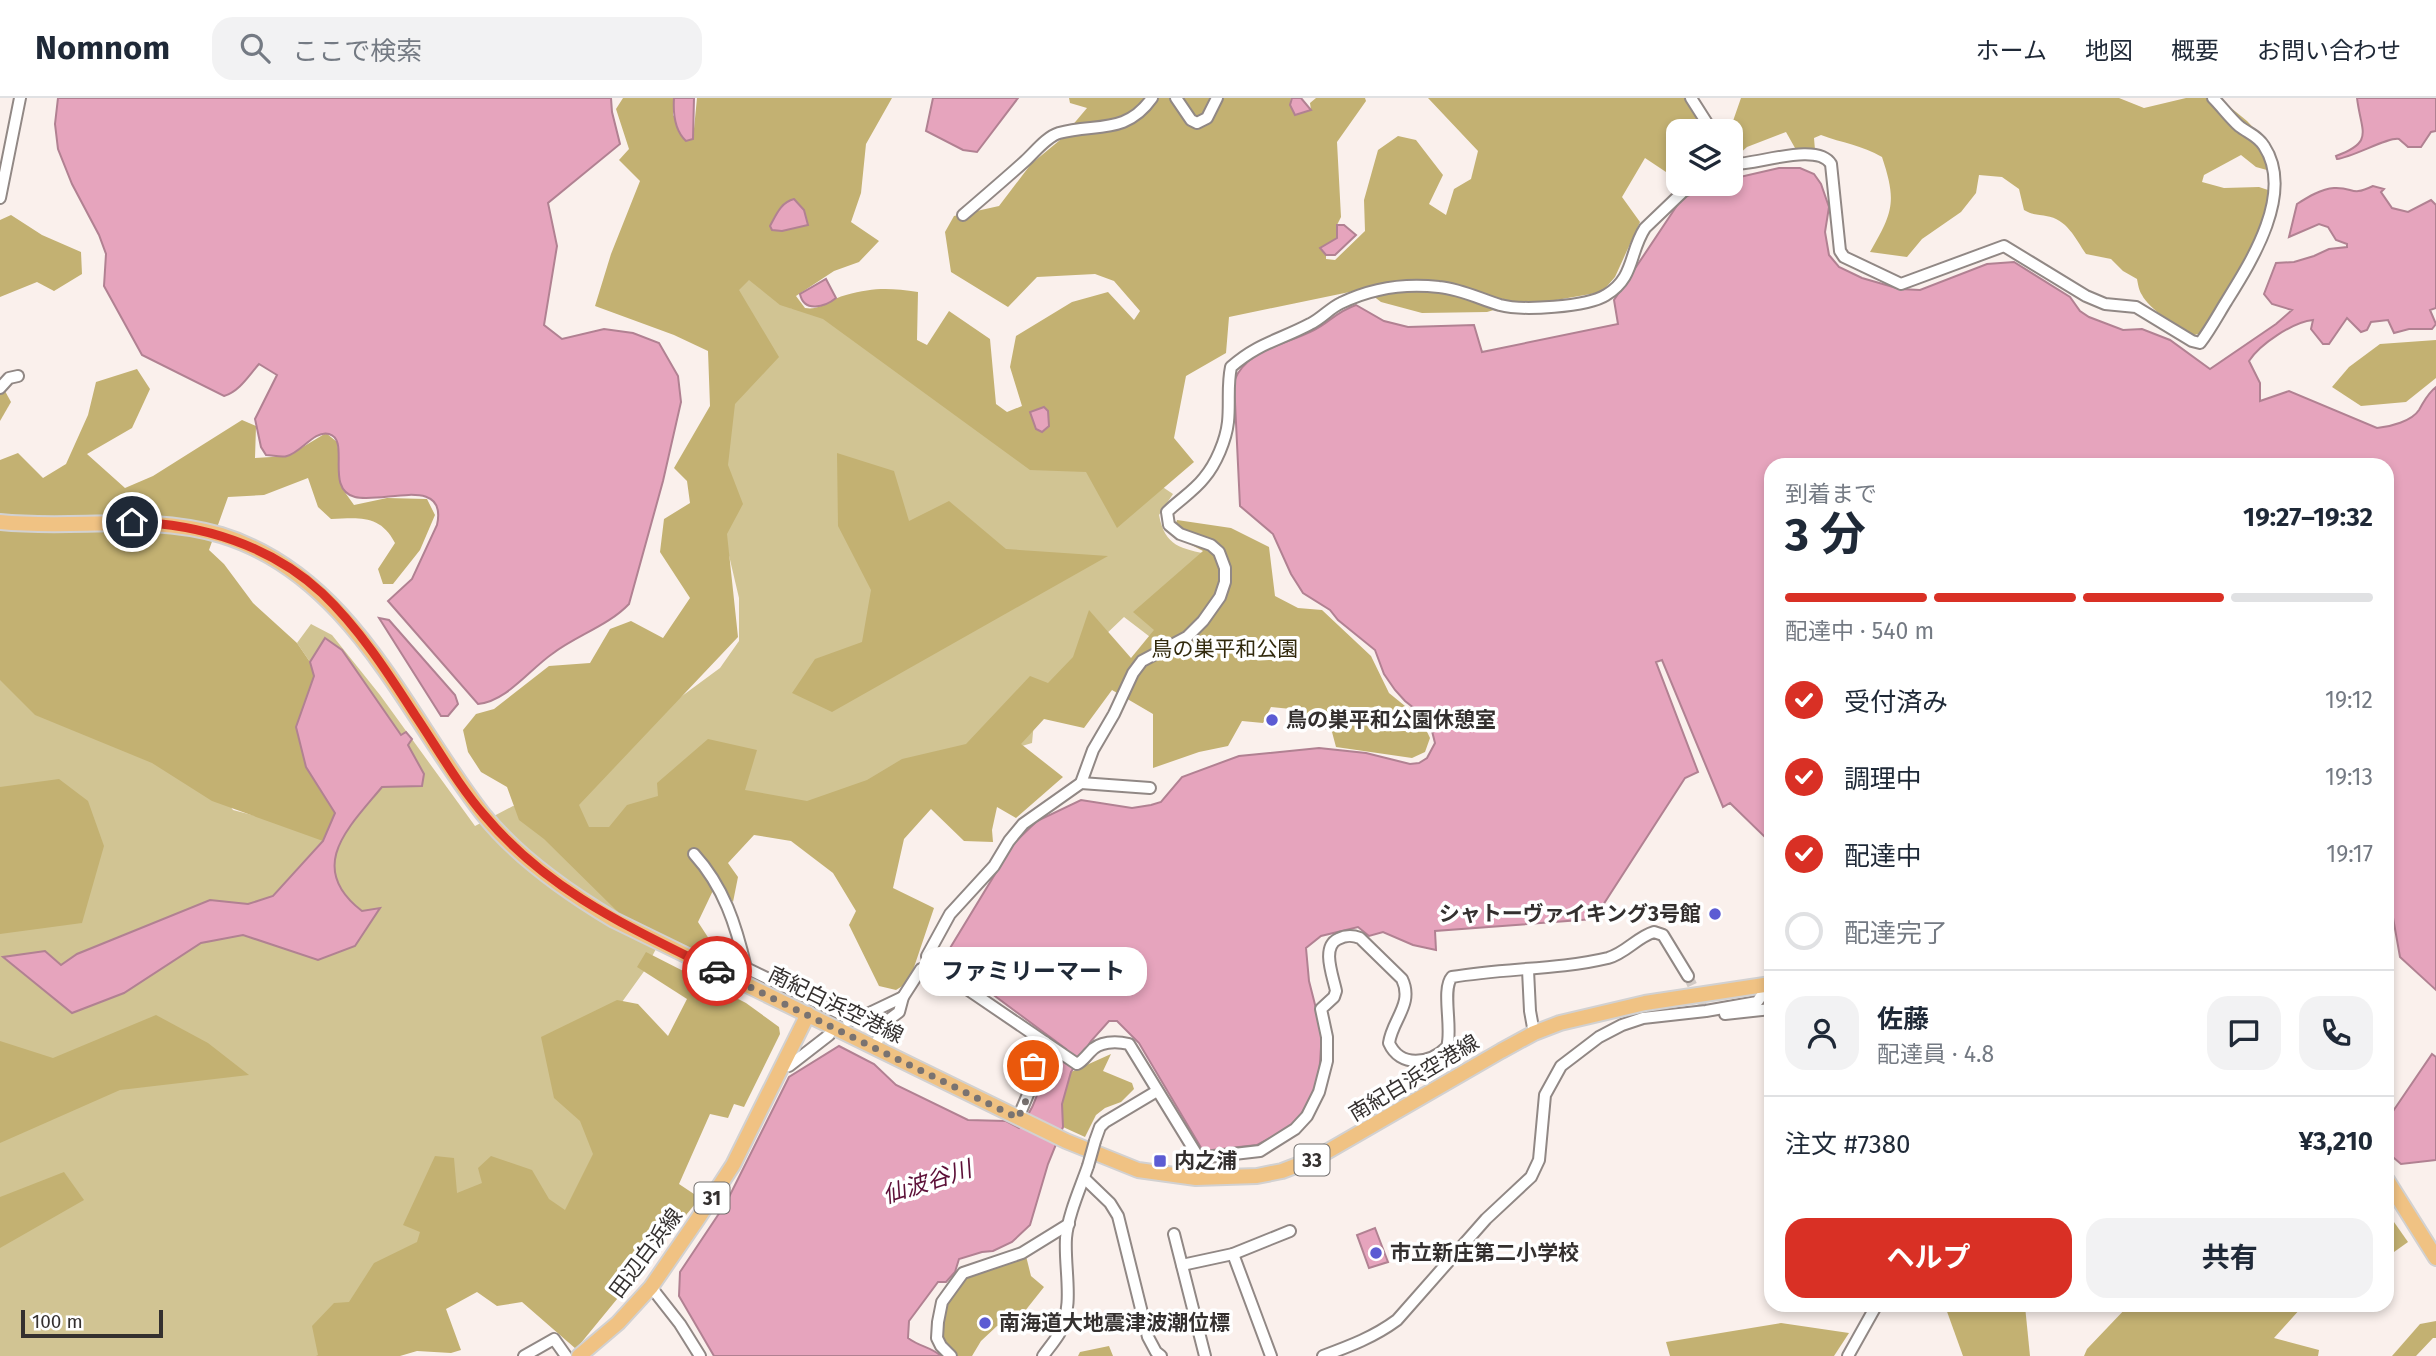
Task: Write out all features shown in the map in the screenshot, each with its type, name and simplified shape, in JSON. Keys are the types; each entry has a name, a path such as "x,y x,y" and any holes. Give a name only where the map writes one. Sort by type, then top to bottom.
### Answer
{"main road":[{"name":"南紀白浜空港線","path":"0,522 51,525 132,522 181,525 242,542 290,569 322,593 367,645 485,817 534,865 578,899 614,920 1020,1119 1138,1170 1164,1175 1225,1179 1257,1177 1282,1171 1336,1148 1534,1033 1560,1023 1611,1010 1764,985"},
{"name":"田辺白浜線","path":"579,1356 618,1324 651,1287 733,1165 808,1014"},
{"path":"2394,1191 2436,1258"}],"street":[{"path":"0,198 20,98"},
{"path":"963,215 1052,136 1075,130 1113,127 1136,116 1152,98"},
{"path":"1176,98 1191,120 1197,123 1207,118 1217,98"},
{"path":"1691,98 1704,119"},
{"path":"1743,162 1782,156 1819,154 1826,157 1831,164 1840,251 1844,257 1901,284 2004,246 2086,296 2105,304 2136,307 2192,341 2200,343 2251,262 2269,220 2274,178 2272,161 2259,138 2239,125 2213,98"},
{"path":"929,967 926,956 950,914 994,866 1023,824 1081,783 1093,750 1114,714 1132,673 1142,661 1187,637 1203,621 1220,597 1225,582 1225,568 1219,552 1211,545 1180,534 1169,525 1167,512 1204,478 1217,456 1227,431 1227,386 1231,367 1261,345 1312,324 1338,303 1382,288 1452,288 1512,308 1533,309 1606,295 1627,276 1644,228 1678,196"},
{"path":"0,388 9,378 18,376"},
{"path":"1081,783 1150,788"},
{"path":"694,854 724,897 746,968"},
{"path":"875,1046 887,1021 899,1012 903,997 921,970 929,967 948,976 1077,1064 1102,1044 1129,1044 1199,1158 1260,1151 1298,1126 1317,1098 1324,1076 1327,1041 1321,1009 1334,997 1336,991 1329,959 1330,947 1333,942 1345,936 1360,938 1402,979 1405,1003 1389,1043 1399,1058 1408,1061 1436,1055 1447,1047 1450,1036 1448,984 1451,977 1528,970 1609,958 1654,932 1663,935 1688,976"},
{"path":"733,979 737,968 746,968 849,1020 903,997"},
{"path":"1528,970 1534,1033"},
{"path":"1324,1356 1363,1341 1397,1320 1486,1219 1531,1177 1539,1160 1545,1095 1561,1066 1599,1037 1622,1025 1643,1018 1757,1002 1764,990"},
{"path":"1704,1009 1726,1014 1764,1010"},
{"path":"783,1065 789,1066 829,1035"},
{"path":"1020,1119 1030,1092 1033,1066 1045,1042"},
{"path":"1043,1356 1059,1334 1065,1318 1068,1301 1066,1238 1100,1128 1105,1122 1157,1091"},
{"path":"1086,1172 1118,1216 1148,1337 1161,1356"},
{"path":"951,1356 937,1338 938,1322 942,1302 963,1273 1022,1253 1069,1224"},
{"path":"1182,1265 1233,1254 1290,1231"},
{"path":"1174,1234 1205,1356"},
{"path":"1233,1254 1271,1356"},
{"path":"651,1287 680,1324 700,1356"},
{"path":"1848,1356 1873,1312"},
{"path":"524,1356 554,1339 566,1356"}],"shaded area":[{"path":"737,275 751,275 790,308 824,315 1043,470 1124,461 1173,494 1159,515 1165,534 1183,548 1210,555 1154,640 1124,617 1036,701 1032,743 919,777 854,805 735,797 645,970 617,1009 583,1118 602,1158 599,1213 333,1356 0,1356 0,678 210,778 233,810 287,824 310,662 297,643 311,624 332,635 380,695 475,826 513,806 530,808 720,668 739,641 739,598 727,547 726,471"}],"green space":[{"name":"鳥の巣平和公園","path":"623,98 674,98 673,115 693,139 697,98 892,98 866,144 861,193 851,222 879,241 859,262 834,271 796,296 805,308 811,308 840,297 874,289 918,292 917,340 927,345 949,311 990,339 996,404 1007,412 1022,406 1010,367 1016,336 1072,302 1108,292 1134,320 1140,311 1114,281 1095,274 1037,277 1008,307 951,272 945,232 954,216 999,206 1031,164 1060,140 1087,108 1070,103 1069,98 1291,98 1290,105 1311,110 1310,103 1316,98 1365,98 1366,101 1337,142 1341,217 1337,225 1337,238 1320,249 1326,259 1335,260 1365,231 1364,200 1378,150 1398,136 1416,140 1443,175 1429,204 1446,215 1454,189 1471,179 1478,151 1428,98 1689,98 1700,119 1666,119 1666,172 1645,158 1622,197 1640,222 1615,277 1602,292 1545,302 1514,304 1487,312 1422,313 1381,302 1364,289 1229,317 1226,353 1186,376 1174,438 1194,462 1117,528 1086,472 1030,470 823,319 780,305 749,280 739,290 779,357 735,404 728,465 743,504 727,534 738,637 579,805 589,827 609,827 627,805 658,796 657,783 708,739 757,750 745,790 807,801 867,780 902,759 966,744 1030,676 1048,683 1073,657 1089,610 1131,658 1154,630 1133,612 1203,551 1172,535 1177,520 1231,528 1269,547 1275,596 1298,608 1322,610 1371,656 1389,693 1421,719 1430,738 1425,752 1412,758 1336,747 1332,732 1311,723 1291,709 1271,707 1263,723 1242,721 1228,746 1199,752 1153,768 1153,714 1112,690 1084,728 1044,719 1021,744 1063,777 1016,818 997,807 992,830 993,842 964,841 931,809 904,839 893,888 934,908 909,982 896,990 879,986 849,925 856,911 833,873 791,841 754,835 728,863 738,877 733,902 718,880 698,922 713,945 707,961 619,913 544,839 519,820 507,787 481,772 468,752 463,730 476,714 494,709 549,666 590,663 610,629 631,621 663,638 690,598 660,552 664,519 690,503 687,481 674,468 710,406 708,351 674,335 595,306 611,254 640,181 619,160 629,149 616,109"},
{"path":"1741,98 2119,98 2144,108 2186,98 2219,98 2268,143 2278,161 2274,172 2256,167 2241,155 2204,175 2202,182 2224,188 2259,187 2271,191 2258,244 2201,333 2188,337 2145,300 2137,279 2123,271 2111,259 2086,254 2070,230 2060,221 2024,210 2019,189 2002,177 1979,175 1976,193 1961,212 1922,239 1907,257 1870,252 1884,227 1890,206 1890,185 1882,157 1821,135 1814,138 1815,150 1795,148 1786,132 1743,151 1743,119 1734,119"},
{"path":"11,215 42,235 81,252 82,274 54,291 37,282 0,297 0,220"},
{"path":"2436,340 2436,378 2406,402 2361,406 2332,387 2349,367 2380,344"},
{"path":"137,369 150,389 132,428 87,454 125,488 153,476 242,420 256,426 255,458 288,456 326,433 337,442 344,491 354,505 387,498 427,499 435,515 420,550 393,584 383,584 378,569 395,543 389,534 376,522 351,518 331,519 318,507 308,478 264,495 228,497 209,550 224,564 253,603 297,643 310,662 314,676 296,727 306,767 335,813 323,841 212,801 152,763 35,715 0,680 0,460 18,453 43,478 66,464 88,415 96,382"},
{"path":"0,382 11,402 0,421"},
{"path":"837,453 894,471 909,521 949,501 1006,549 1108,556 832,712 792,693 815,659 862,642 871,590 838,526"},
{"path":"59,779 88,801 104,846 82,923 0,934 0,787"},
{"path":"646,952 746,1003 779,1027 780,1034 744,1107 734,1104 728,1118 710,1114 679,1184 700,1198 576,1349 522,1302 497,1306 477,1292 446,1309 461,1350 451,1353 417,1351 400,1356 316,1356 318,1355 312,1326 334,1303 349,1302 374,1263 417,1242 420,1232 403,1225 435,1156 454,1158 457,1193 482,1183 478,1168 491,1156 532,1170 549,1199 565,1210 593,1154 580,1121 554,1098 541,1037 617,1000 638,1004 668,1036 687,999 637,967"},
{"path":"156,1015 208,1043 249,1075 120,1090 0,1143 0,1041 53,1058"},
{"path":"1111,1054 1103,1071 1132,1083 1134,1089 1121,1102 1096,1115 1085,1137 1063,1127 1062,1104 1071,1072"},
{"path":"64,1172 84,1200 0,1248 0,1197"},
{"path":"2394,1222 2408,1242 2394,1252"},
{"path":"1026,1256 1031,1276 1044,1287 1013,1326 997,1326 981,1341 972,1356 956,1356 941,1334 945,1305 964,1276"},
{"path":"1947,1312 2026,1312 2030,1356 1963,1356"},
{"path":"2122,1312 2297,1312 2274,1338 2319,1350 2318,1356 2084,1356 2087,1349"},
{"path":"2436,1321 2436,1338 2416,1356 2392,1356 2420,1324"},
{"path":"1781,1323 1849,1333 1834,1356 1670,1356 1666,1342"},
{"path":"1109,1346 1113,1356 1078,1356 1080,1352"}],"water":[{"path":"58,98 611,98 620,144 548,203 557,246 544,325 562,339 604,329 633,333 659,343 678,376 681,402 663,481 629,604 612,618 552,654 499,697 478,704 388,601 412,579 437,525 438,510 433,501 423,496 411,495 355,497 346,492 339,475 338,445 335,438 329,434 318,435 287,456 266,455 261,447 255,419 277,375 259,364 239,387 224,396 142,355 104,286 106,254 58,149 55,124"},
{"path":"674,98 694,98 693,139 686,141 679,132 674,115"},
{"path":"933,98 1018,98 977,152 963,150 926,131"},
{"path":"1292,98 1301,98 1311,110 1295,115 1290,105"},
{"path":"2357,98 2436,98 2436,131 2431,132 2421,147 2408,147 2399,139 2394,139 2337,159 2336,156 2356,146 2363,134"},
{"name":"仙波谷川","path":"1779,168 1800,168 1814,174 1821,184 1829,207 1825,232 1829,255 1839,267 1862,278 1900,289 1920,290 1987,264 2014,262 2070,297 2080,311 2089,317 2123,330 2142,329 2170,340 2210,369 2292,310 2272,304 2264,294 2276,263 2294,262 2329,249 2347,247 2347,244 2336,240 2328,227 2319,224 2289,237 2297,204 2329,189 2356,191 2373,186 2384,189 2381,192 2392,208 2408,212 2431,200 2436,205 2436,308 2430,310 2436,324 2432,329 2409,329 2394,333 2388,320 2371,322 2367,330 2361,332 2347,318 2329,344 2323,344 2311,329 2313,320 2296,325 2278,335 2249,361 2260,383 2260,401 2289,391 2377,428 2394,425 2416,414 2436,387 2436,990 2400,957 2394,923 2394,458 1764,458 1764,836 1730,803 1723,807 1662,660 1656,662 1698,772 1685,778 1594,919 1435,931 1436,950 1413,945 1383,932 1369,936 1358,927 1321,936 1306,948 1309,981 1322,1032 1319,1077 1295,1125 1257,1145 1203,1151 1139,1043 1117,1021 1109,1021 1091,1041 1071,1072 1062,1104 1063,1127 1048,1164 1030,1225 1012,1242 993,1251 959,1259 955,1272 946,1282 938,1282 909,1321 908,1338 941,1356 714,1356 679,1296 680,1272 726,1203 789,1077 839,1046 874,1064 896,1085 968,1120 1006,1121 1019,1128 1025,1119 1052,1056 1059,1059 1066,1049 944,958 1014,843 1037,821 1081,800 1132,808 1161,802 1182,777 1239,756 1319,748 1366,753 1410,764 1427,758 1435,743 1431,727 1424,716 1395,690 1384,674 1375,650 1338,620 1330,610 1303,593 1273,534 1240,506 1234,381 1240,370 1257,355 1314,330 1356,305 1384,321 1408,327 1474,325 1482,352 1618,324 1614,300 1682,198 1743,196 1743,176"},
{"path":"794,199 804,210 808,225 782,231 772,230 770,226 779,210"},
{"path":"1337,225 1344,225 1356,235 1335,255 1326,255 1320,248 1337,238"},
{"path":"826,279 836,298 821,306 806,304 800,294"},
{"path":"1044,407 1048,411 1049,426 1042,432 1036,429 1030,412"},
{"path":"379,618 389,620 455,695 458,704 448,716 441,716"},
{"path":"325,638 342,650 401,735 406,732 412,739 408,745 424,774 422,786 382,787 346,832 338,848 336,879 345,895 362,911 380,908 355,946 318,960 243,935 201,943 124,993 72,1013 3,957 45,951 61,965 77,954 210,900 248,904 273,896 323,841 335,813 306,767 296,727 314,676 310,662"},
{"path":"2432,1054 2436,1057 2436,1160 2401,1164 2394,1158 2394,1110"},
{"path":"1375,1228 1388,1262 1369,1268 1357,1235"}],"tunnel":[{"path":"1688,976 1702,1006"}],"way so far":[{"path":"717,971 1018,1118 1030,1092 1033,1066"}],"place":[{"name":"鳥の巣平和公園休憩室","path":"1272,720"},
{"name":"シャトーヴァイキング3号館","path":"1715,914"},
{"name":"ファミリーマート","path":"1033,1066"},
{"name":"内之浦","path":"1160,1161"},
{"name":"市立新庄第二小学校","path":"1376,1253"},
{"name":"南海道大地震津波潮位標","path":"985,1323"}],"route":[{"path":"132,522 181,525 242,542 305,579 322,593 367,645 485,817 534,865 578,899 614,920 717,971"}]}
